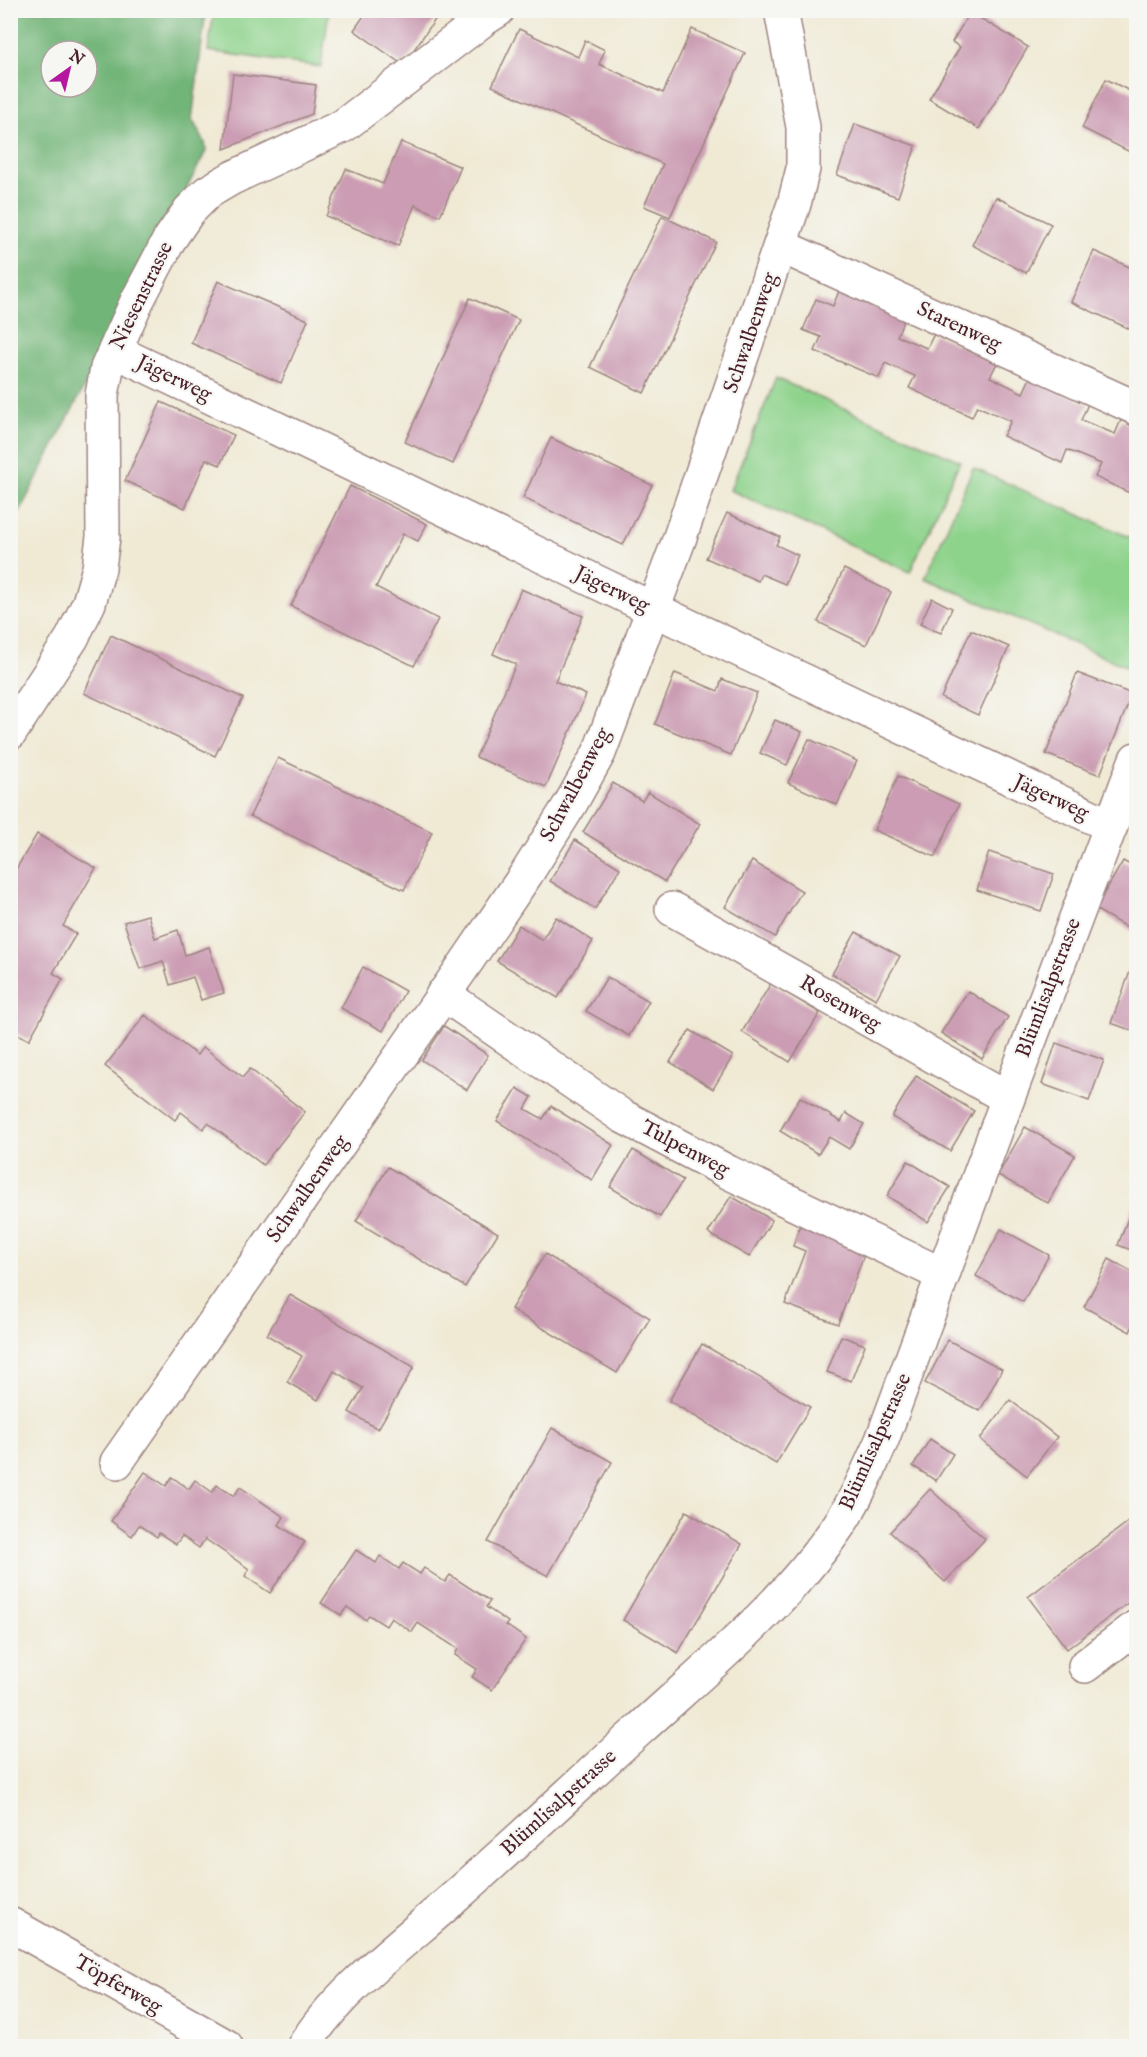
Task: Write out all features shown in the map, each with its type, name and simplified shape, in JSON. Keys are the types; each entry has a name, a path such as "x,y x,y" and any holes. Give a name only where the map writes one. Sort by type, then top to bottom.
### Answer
{"street":[{"name":"Niesenstrasse","path":"10,733 72,638 89,603 99,568 103,537 102,395 107,368 137,301 169,240 189,211 208,192 232,178 343,126 498,10"},
{"name":"Schwalbenweg","path":"117,1462 527,873 599,753 653,609 781,246 803,169 803,127 781,10"},
{"name":"Starenweg","path":"781,246 1137,408"},
{"name":"Jägerweg","path":"115,351 653,609 1121,819"},
{"name":"Blümlisalpstrasse","path":"304,2046 338,2002 763,1616 817,1555 840,1523 860,1488 882,1440 1008,1098 1121,819 1137,759"},
{"name":"Rosenweg","path":"672,909 1008,1098"},
{"name":"Tulpenweg","path":"443,994 622,1116 728,1172 943,1275"},
{"path":"1085,1666 1137,1627"},
{"name":"Töpferweg","path":"10,1924 226,2046"}],"green space":[{"path":"11,11 206,11 192,119 205,143 206,151 20,511 11,516"},
{"path":"214,11 329,11 321,67 208,51"},
{"path":"776,378 960,461 910,572 730,490"},
{"path":"973,468 1136,540 1136,651 1129,668 925,578"}],"building":[{"path":"368,10 442,10 403,65 354,30"},
{"path":"970,12 1028,47 979,129 929,99 960,47 952,42"},
{"path":"519,29 578,57 585,40 605,50 599,64 663,93 692,29 745,53 670,217 644,206 663,164 492,86"},
{"path":"233,74 316,85 312,114 224,149"},
{"path":"1106,79 1136,94 1136,155 1082,128"},
{"path":"855,124 916,146 898,197 837,175"},
{"path":"401,142 461,167 440,216 415,205 398,246 326,216 346,169 383,184"},
{"path":"996,197 1051,224 1026,273 972,245"},
{"path":"662,216 716,242 644,393 590,367"},
{"path":"1094,251 1136,270 1136,332 1071,302"},
{"path":"218,281 308,320 281,383 191,343"},
{"path":"839,291 904,319 897,336 927,348 934,334 997,363 990,377 1023,393 1030,378 1088,404 1081,420 1115,434 1121,420 1136,428 1136,496 1095,477 1101,464 1067,450 1062,463 1003,436 1011,421 977,406 972,417 909,388 915,376 885,363 879,378 815,351 821,337 803,330 816,299 833,306"},
{"path":"470,298 519,320 453,464 405,442"},
{"path":"161,402 234,435 220,465 206,459 185,508 125,481"},
{"path":"551,438 652,485 623,545 523,498"},
{"path":"350,486 427,524 418,541 403,534 376,587 438,619 414,666 291,606"},
{"path":"727,513 780,537 776,545 798,555 785,584 761,574 758,581 706,558"},
{"path":"844,569 891,592 866,645 818,622"},
{"path":"521,589 583,616 555,681 586,695 546,787 476,757 516,664 493,654"},
{"path":"932,598 952,608 941,633 920,624"},
{"path":"971,630 1009,647 978,715 941,698"},
{"path":"111,635 243,698 215,756 84,693"},
{"path":"675,673 718,691 722,679 757,693 731,755 655,724"},
{"path":"1077,673 1132,694 1100,775 1046,754"},
{"path":"775,720 802,732 787,765 760,753"},
{"path":"809,739 857,761 837,805 788,783"},
{"path":"278,758 432,832 404,890 250,816"},
{"path":"898,776 959,804 935,857 874,830"},
{"path":"613,783 642,801 648,792 700,824 665,882 583,832"},
{"path":"37,834 96,868 63,926 76,934 53,973 63,979 29,1040 10,1030 10,902 13,897 10,896 10,879"},
{"path":"575,840 620,868 595,909 550,881"},
{"path":"989,852 1054,874 1041,911 977,890"},
{"path":"752,861 802,891 775,937 725,907"},
{"path":"1123,861 1136,868 1136,933 1095,909"},
{"path":"148,915 155,938 178,930 185,955 209,947 224,993 201,1000 193,977 170,985 163,961 140,969 124,922"},
{"path":"556,917 593,941 558,998 497,961 519,925 542,940"},
{"path":"856,932 900,956 876,999 832,974"},
{"path":"363,967 405,991 383,1031 341,1008"},
{"path":"1131,969 1136,971 1136,1032 1111,1023"},
{"path":"607,977 649,1001 629,1036 586,1011"},
{"path":"771,983 820,1013 790,1062 742,1032"},
{"path":"968,991 1008,1017 982,1059 941,1033"},
{"path":"145,1015 197,1055 203,1047 243,1077 250,1069 305,1112 263,1165 208,1123 203,1129 181,1112 175,1120 105,1066"},
{"path":"444,1026 488,1055 467,1090 422,1060"},
{"path":"690,1030 733,1056 713,1089 670,1062"},
{"path":"1056,1043 1104,1060 1089,1101 1042,1084"},
{"path":"916,1076 974,1111 950,1151 892,1117"},
{"path":"517,1088 532,1097 525,1109 543,1119 551,1106 613,1145 592,1180 497,1121"},
{"path":"800,1097 841,1122 846,1113 864,1124 849,1149 829,1137 818,1154 780,1131"},
{"path":"1025,1127 1075,1155 1048,1203 998,1175"},
{"path":"633,1150 683,1180 660,1217 610,1187"},
{"path":"908,1161 950,1187 928,1222 887,1196"},
{"path":"388,1167 498,1233 465,1287 356,1221"},
{"path":"731,1196 772,1220 749,1257 708,1233"},
{"path":"1136,1197 1136,1252 1118,1245"},
{"path":"801,1222 867,1247 838,1324 785,1304 805,1251 793,1246"},
{"path":"1001,1229 1049,1255 1023,1302 976,1276"},
{"path":"545,1254 650,1318 617,1373 511,1309"},
{"path":"1109,1259 1136,1274 1136,1319 1130,1332 1084,1307"},
{"path":"290,1295 414,1367 378,1429 349,1412 363,1388 334,1371 318,1400 287,1382 302,1356 267,1335"},
{"path":"841,1336 865,1345 851,1381 827,1372"},
{"path":"948,1340 1002,1369 980,1411 925,1383"},
{"path":"702,1344 810,1407 776,1464 669,1401"},
{"path":"1010,1400 1057,1437 1027,1476 980,1439"},
{"path":"552,1428 612,1462 548,1576 488,1542"},
{"path":"930,1439 953,1454 936,1481 913,1466"},
{"path":"145,1472 166,1486 172,1477 189,1489 195,1480 212,1492 217,1485 234,1496 240,1487 284,1517 279,1525 305,1542 270,1593 245,1576 249,1569 205,1539 199,1548 182,1536 176,1544 159,1533 157,1537 139,1525 132,1536 111,1521"},
{"path":"930,1489 985,1539 945,1582 890,1532"},
{"path":"686,1511 742,1544 678,1653 623,1620"},
{"path":"1136,1516 1136,1597 1067,1649 1028,1597"},
{"path":"356,1550 376,1563 380,1556 399,1569 403,1563 420,1574 424,1568 445,1582 450,1575 490,1601 486,1607 508,1622 506,1625 526,1639 492,1690 472,1677 477,1669 455,1655 458,1649 418,1623 412,1632 391,1618 386,1626 369,1615 366,1620 347,1607 341,1615 321,1603"}]}
